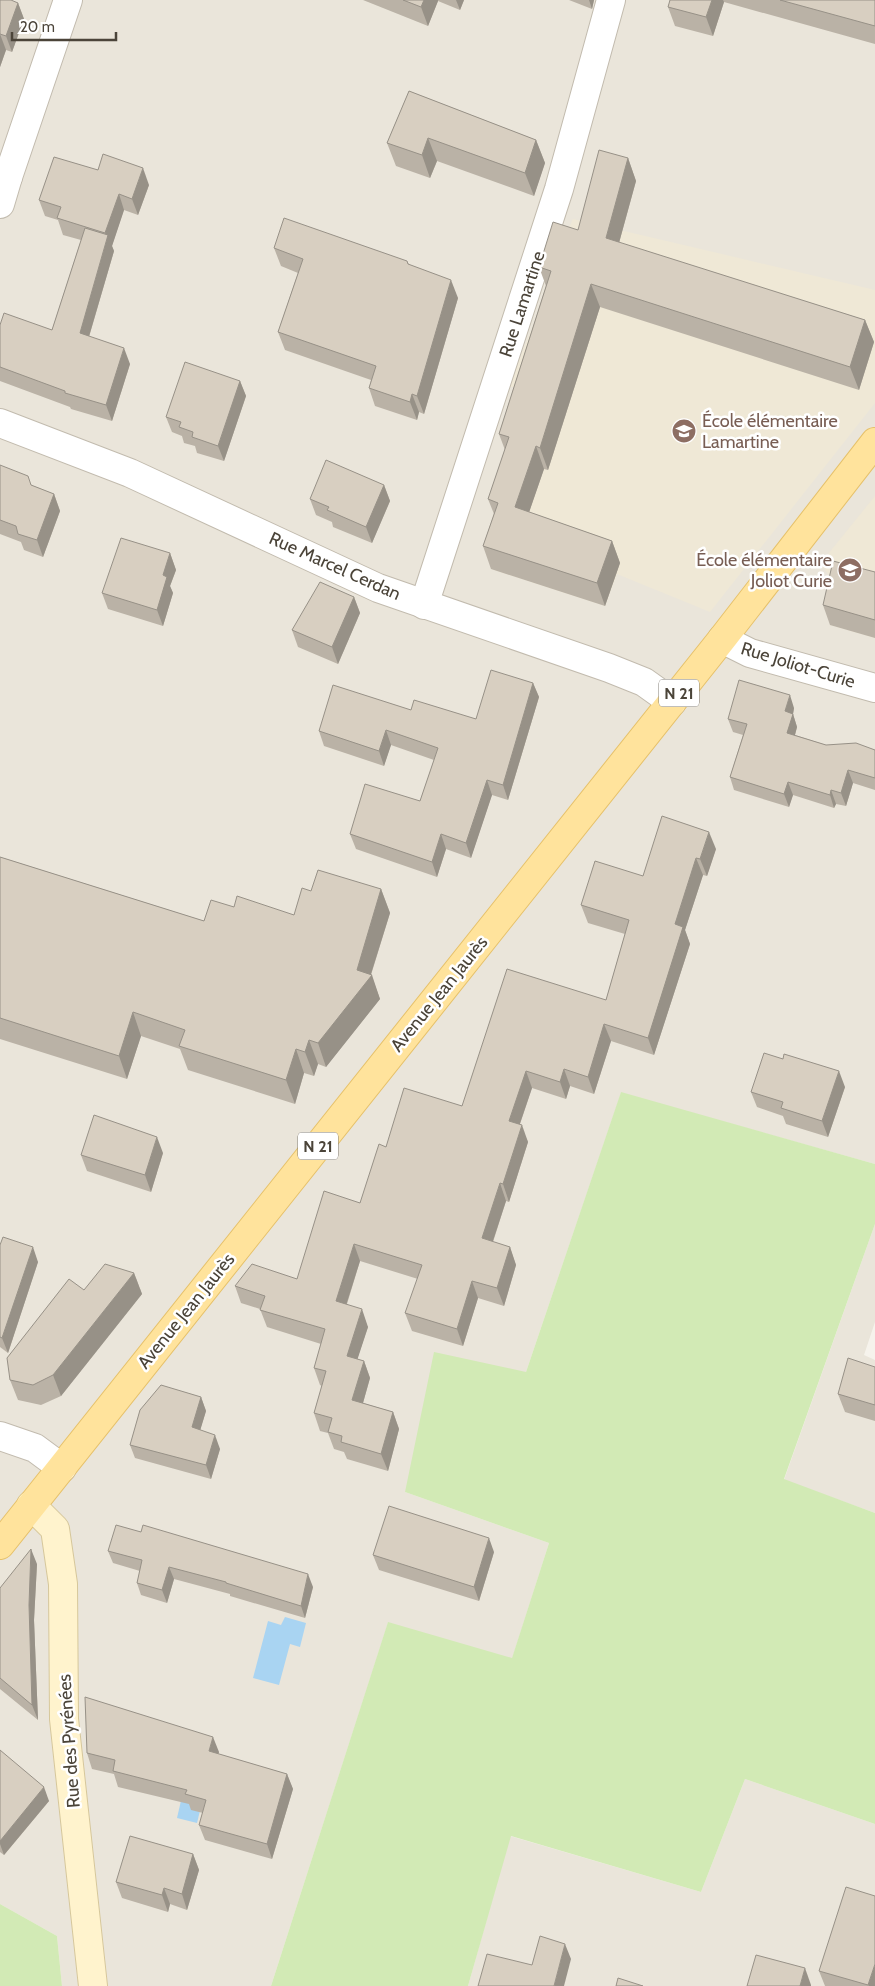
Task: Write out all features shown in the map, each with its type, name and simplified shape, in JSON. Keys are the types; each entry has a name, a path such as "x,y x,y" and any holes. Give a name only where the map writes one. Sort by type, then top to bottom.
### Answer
{"main road":[{"name":"Avenue Jean Jaurès","path":"0,1545 722,639 875,442"}],"street":[{"path":"0,204 4,176 68,0"},
{"name":"Rue Lamartine","path":"424,605 559,189 611,0"},
{"name":"Rue Marcel Cerdan","path":"0,423 130,473 378,588 609,668 644,682 672,702"},
{"name":"Rue Joliot-Curie","path":"722,639 750,653 875,688"},
{"path":"0,1436 35,1448 62,1468"},
{"name":"Rue des Pyrénées","path":"31,1506 55,1529 62,1584 64,1719 93,1986"}],"shaded area":[{"path":"0,0 875,0 875,1164 621,1093 526,1372 405,1492 549,1543 512,1659 388,1623 271,1986 62,1986 57,1936 0,1904"},
{"name":"École élémentaire Lamartine","path":"573,219 875,290 875,403 710,612 617,574 605,606 491,569 528,392 509,386 547,290 561,245"},
{"name":"École élémentaire Joliot Curie","path":"875,496 875,638 830,625 841,581 835,580 822,566 824,559"},
{"path":"875,1224 875,1322 864,1355 875,1360 875,1513 784,1480"},
{"path":"745,1779 875,1824 875,1986 468,1986 510,1836 701,1892"}],"green space":[{"path":"621,1092 875,1164 875,1224 784,1479 875,1513 875,1824 745,1779 701,1892 511,1836 468,1986 271,1986 388,1622 512,1658 549,1543 405,1492 434,1352 526,1372"},
{"path":"0,1904 57,1936 62,1986 0,1986"}],"water":[{"path":"285,1617 306,1623 300,1647 290,1644 279,1685 253,1678 268,1621 281,1625"},
{"path":"189,1766 207,1782 197,1823 177,1818"}],"building":[{"path":"0,0 11,0 18,3 6,36 0,34"},
{"path":"403,0 424,0 421,7"},
{"path":"670,0 712,0 706,17 668,7"},
{"path":"780,0 875,0 875,26"},
{"path":"409,91 536,140 525,173 428,138 422,155 387,143"},
{"path":"599,150 628,158 606,238 865,320 850,367 591,284 540,448 536,446 515,507 612,541 597,583 483,546 498,503 488,499 509,437 499,434 551,271 539,267 553,222 578,230"},
{"path":"103,154 143,168 132,199 119,194 105,233 57,218 61,207 39,200 54,157 98,170"},
{"path":"284,218 407,261 408,264 451,280 417,396 412,394 410,402 369,388 376,366 278,332 303,259 274,248"},
{"path":"85,228 108,235 80,333 124,348 106,405 65,393 65,391 0,367 0,325 4,313 52,330"},
{"path":"185,362 240,381 218,446 192,437 193,432 179,427 181,422 166,417"},
{"path":"326,460 384,485 366,527 327,510 329,507 310,499"},
{"path":"0,465 28,476 31,485 54,494 37,540 18,534 16,526 0,520"},
{"path":"121,538 170,553 163,575 167,577 157,610 102,593"},
{"path":"833,561 875,572 875,620 823,605"},
{"path":"320,582 354,597 332,647 292,630"},
{"path":"491,670 533,683 503,785 487,780 466,843 441,834 432,862 350,834 365,784 420,801 438,748 386,730 379,751 319,731 333,685 411,710 414,700 476,719"},
{"path":"739,680 790,695 785,711 793,714 787,733 826,745 856,743 875,750 875,778 848,770 841,793 831,790 830,795 788,782 784,794 730,777 747,724 728,719"},
{"path":"662,816 709,832 700,859 696,858 675,924 683,927 648,1038 604,1024 588,1077 564,1069 560,1082 526,1071 509,1121 522,1125 503,1184 500,1183 482,1238 510,1247 497,1288 472,1281 457,1329 405,1313 422,1265 354,1244 336,1301 362,1309 347,1356 364,1361 352,1400 393,1412 381,1454 341,1442 342,1436 328,1432 332,1418 314,1413 326,1371 314,1368 325,1329 260,1310 265,1296 235,1286 252,1264 297,1279 324,1191 360,1203 379,1144 386,1147 404,1088 462,1106 507,969 606,1000 629,920 581,905 595,861 643,876"},
{"path":"0,857 204,921 211,900 234,907 237,896 294,915 302,888 311,891 318,870 381,889 357,970 372,975 318,1043 309,1040 305,1052 296,1049 286,1080 179,1046 185,1030 133,1012 119,1056 0,1018"},
{"path":"764,1053 783,1059 784,1054 839,1071 822,1121 781,1108 783,1102 751,1092"},
{"path":"94,1115 157,1137 145,1175 81,1155"},
{"path":"3,1237 33,1247 2,1338 0,1337 0,1245"},
{"path":"105,1264 134,1273 53,1375 33,1385 10,1380 7,1358 69,1279 84,1290"},
{"path":"848,1358 875,1367 875,1405 838,1394"},
{"path":"161,1385 201,1397 192,1427 215,1435 206,1465 130,1445 140,1410"},
{"path":"389,1506 489,1538 474,1587 373,1555"},
{"path":"116,1525 141,1532 143,1525 308,1574 301,1606 226,1582 169,1567 162,1590 137,1583 142,1560 108,1551"},
{"path":"31,1549 29,1605 32,1705 0,1678 0,1588"},
{"path":"85,1697 213,1737 209,1751 287,1774 267,1844 199,1825 206,1800 185,1794 187,1790 113,1771 115,1760 87,1753"},
{"path":"0,1750 44,1787 0,1841"},
{"path":"130,1836 193,1854 182,1894 164,1888 162,1895 116,1882"},
{"path":"846,1887 875,1896 875,1964 868,1985 819,1971"},
{"path":"540,1936 565,1944 554,1986 478,1986 487,1954 532,1965"},
{"path":"756,1955 805,1968 800,1986 747,1986"},
{"path":"618,1978 643,1986 616,1986"}],"place":[{"name":"École élémentaire Lamartine","path":"684,431"},
{"name":"École élémentaire Joliot Curie","path":"850,570"}]}
